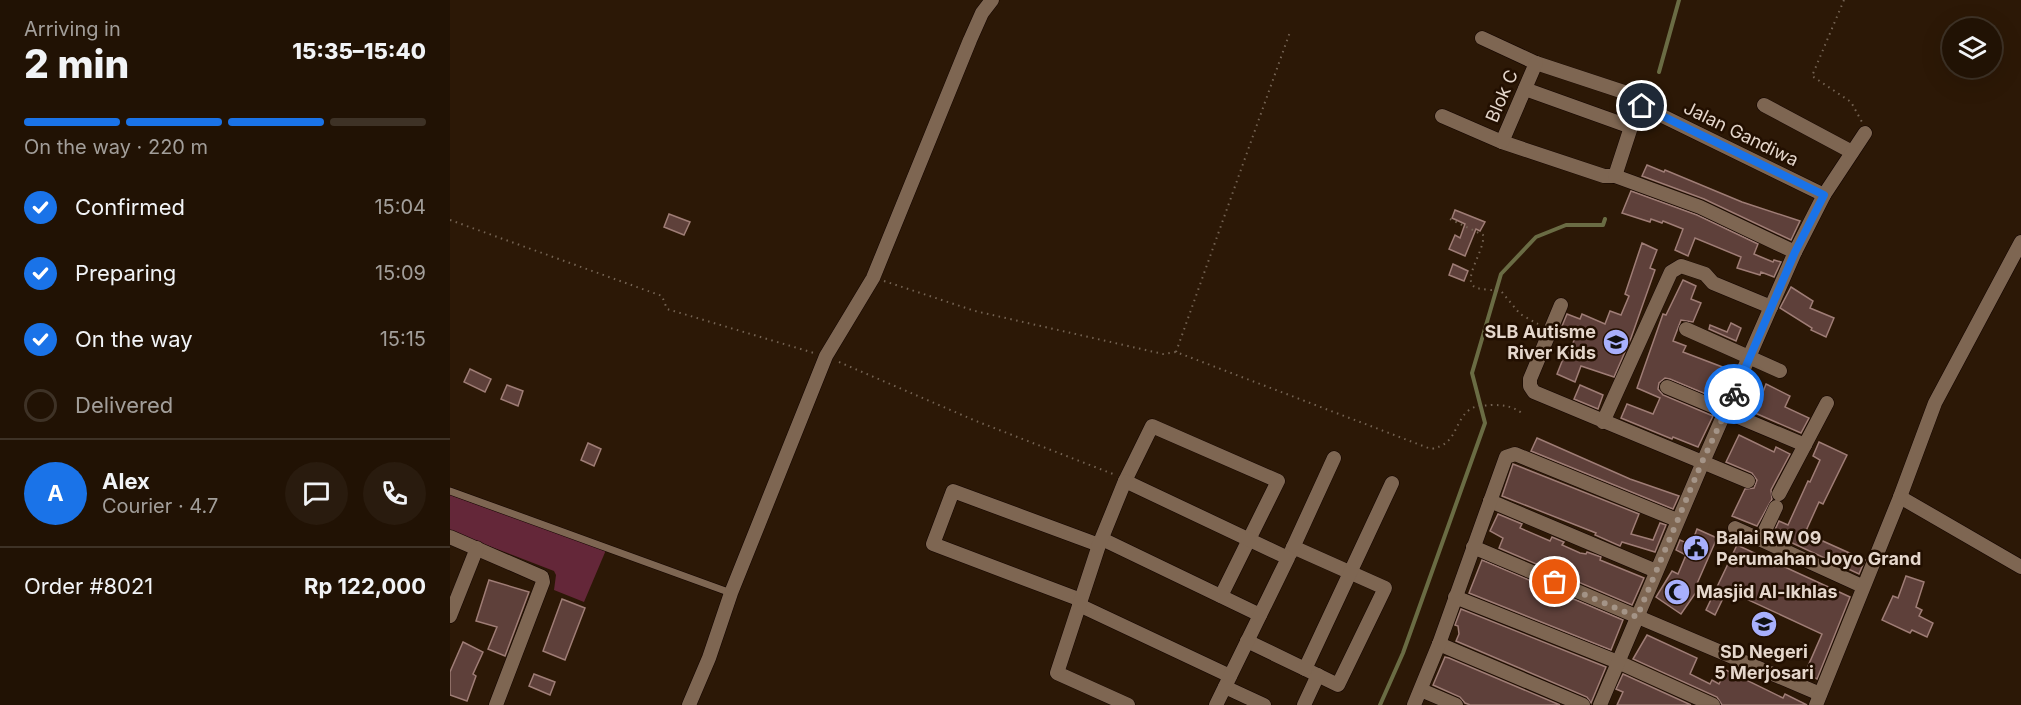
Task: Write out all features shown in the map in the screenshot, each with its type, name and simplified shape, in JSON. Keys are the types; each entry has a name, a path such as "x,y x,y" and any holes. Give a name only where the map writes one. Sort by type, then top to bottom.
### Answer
{"street":[{"path":"689,705 731,593 826,356 873,278 982,13 992,0"},
{"name":"Jalan Gandiwa","path":"1482,38 1536,63 1636,96 1642,106 1824,195"},
{"name":"Blok C","path":"1502,142 1536,63"},
{"path":"1525,89 1631,127"},
{"path":"1764,105 1852,152"},
{"path":"1615,176 1631,127 1642,106"},
{"path":"1442,116 1502,142 1604,176 1615,176 1700,207 1795,252"},
{"path":"1600,705 1677,520 1795,252 1824,195 1864,133"},
{"path":"1473,547 1637,617 1818,699 1900,497 1935,403 2021,242"},
{"path":"1603,422 1671,272 1681,266 1705,274 1713,283 1771,307"},
{"path":"1561,305 1530,379 1530,386 1534,392 1748,481"},
{"path":"1686,329 1780,371"},
{"path":"1667,387 1805,445"},
{"path":"1761,539 1827,403"},
{"path":"1128,705 1057,674 1101,542 1119,477 1152,426 1278,481 1251,540 1221,596"},
{"path":"1414,705 1439,644 1506,457 1515,454 1677,520"},
{"path":"1216,705 1334,458"},
{"path":"1119,477 1251,540 1350,572 1385,588 1338,685 1247,641"},
{"path":"1304,705 1312,672 1350,572 1392,483"},
{"path":"1260,615 1101,542 953,491 933,544 1080,603 1227,681 1264,705"},
{"path":"1900,497 2021,567"},
{"path":"1490,501 1656,571"},
{"path":"1735,528 1862,586"},
{"path":"450,537 542,577 543,582 496,705"},
{"path":"450,615 477,548"},
{"path":"1455,597 1618,662 1713,705"},
{"path":"1439,644 1583,705"},
{"path":"1421,690 1456,705"}],"lane":[{"path":"450,491 731,593"}],"path":[{"path":"1844,0 1812,76 1851,102 1860,115 1864,133"},
{"path":"1176,352 1290,32"},
{"path":"1450,219 1483,235 1483,248 1470,280 1476,288 1501,291 1524,318 1550,329"},
{"path":"450,220 662,296 667,309 826,356 976,422 1119,477"},
{"path":"873,278 975,311 1163,354 1176,352 1431,449 1440,447 1454,435 1468,411 1478,406 1508,405 1522,413"}],"shaded area":[{"path":"450,495 606,550 584,602 554,590 556,575 554,571 450,531"}],"building":[{"path":"1647,165 1664,172 1665,170 1742,202 1800,221 1791,240 1704,199 1642,176"},
{"path":"1631,191 1697,215 1758,244 1754,254 1773,262 1774,260 1781,262 1774,277 1737,268 1741,257 1695,238 1688,256 1675,250 1683,229 1663,221 1662,223 1651,219 1650,222 1622,213"},
{"path":"1455,210 1485,222 1480,231 1476,229 1465,256 1449,249 1455,235 1460,238 1465,224 1452,218"},
{"path":"669,214 690,222 684,235 664,227"},
{"path":"1642,243 1657,250 1650,268 1655,270 1631,338 1614,377 1581,366 1575,382 1557,374 1575,338 1560,331 1567,314 1580,319 1582,314 1605,324 1610,311 1621,315 1629,296 1625,294"},
{"path":"1453,264 1468,271 1464,281 1449,275"},
{"path":"1683,280 1696,286 1691,299 1701,303 1693,322 1681,320 1673,341 1686,346 1683,352 1733,371 1720,400 1670,379 1665,378 1659,383 1658,389 1663,395 1713,416 1698,447 1621,418 1627,404 1653,414 1660,398 1637,388 1663,314 1666,315"},
{"path":"1791,287 1813,301 1810,308 1834,318 1826,337 1811,330 1812,328 1780,308"},
{"path":"1731,323 1741,328 1736,341 1709,329 1710,325 1727,332"},
{"path":"470,369 491,379 485,392 464,382"},
{"path":"1766,384 1790,396 1785,407 1809,418 1801,433 1755,413"},
{"path":"507,385 523,391 518,406 501,399"},
{"path":"1580,385 1603,395 1598,409 1574,399"},
{"path":"1739,435 1774,452 1776,447 1790,454 1771,490 1772,499 1757,526 1732,516 1745,489 1754,488 1757,480 1752,473 1726,462"},
{"path":"1537,438 1630,479 1679,496 1673,509 1531,451"},
{"path":"1819,442 1847,455 1823,504 1819,502 1805,533 1865,560 1859,574 1773,534 1779,521 1788,525 1808,481 1810,482 1820,460 1813,456"},
{"path":"588,443 601,449 594,466 581,460"},
{"path":"1513,464 1639,514 1631,534 1653,540 1660,523 1666,525 1655,552 1622,542 1620,546 1595,535 1596,533 1502,496"},
{"path":"1498,514 1522,524 1520,528 1550,541 1552,537 1564,542 1562,545 1580,553 1586,554 1587,552 1601,557 1600,560 1644,578 1632,605 1499,548 1503,538 1490,531"},
{"path":"1697,529 1717,538 1696,586 1699,588 1681,614 1656,597 1672,571 1678,574 1686,555 1676,550 1680,540 1691,545"},
{"path":"1737,545 1850,597 1817,679 1805,673 1822,634 1727,590 1715,615 1706,610"},
{"path":"1482,560 1623,620 1611,650 1469,593"},
{"path":"1906,576 1924,582 1916,607 1922,610 1919,616 1933,623 1927,637 1912,630 1910,633 1882,620 1893,596 1898,598"},
{"path":"489,580 529,592 505,656 488,649 497,627 476,621"},
{"path":"562,599 585,608 565,660 543,651"},
{"path":"1461,609 1606,667 1591,703 1587,697 1456,641 1459,634 1458,626 1455,625"},
{"path":"1647,635 1697,658 1690,674 1710,684 1712,680 1719,684 1726,670 1783,698 1785,694 1807,705 1722,705 1717,697 1633,659"},
{"path":"463,642 483,652 473,674 476,676 467,701 450,695 450,672"},
{"path":"1445,657 1560,705 1470,705 1465,703 1460,697 1433,685"},
{"path":"534,674 555,682 550,695 529,686"},
{"path":"1623,674 1691,705 1617,705 1623,692 1616,689"}],"waterway":[{"path":"1659,72 1679,0"},
{"path":"1380,705 1403,653 1485,423 1472,373 1501,274 1536,237 1566,225 1603,225 1605,219"}],"way so far":[{"path":"1555,582 1637,617 1702,462 1734,394"}],"place":[{"name":"SLB Autisme River Kids","path":"1616,342"},
{"name":"Balai RW 09 Perumahan Joyo Grand","path":"1696,548"},
{"name":"Masjid Al-Ikhlas","path":"1677,592"},
{"name":"SD Negeri 5 Merjosari","path":"1764,624"}],"route":[{"path":"1642,106 1824,195 1795,252 1734,394"}]}
